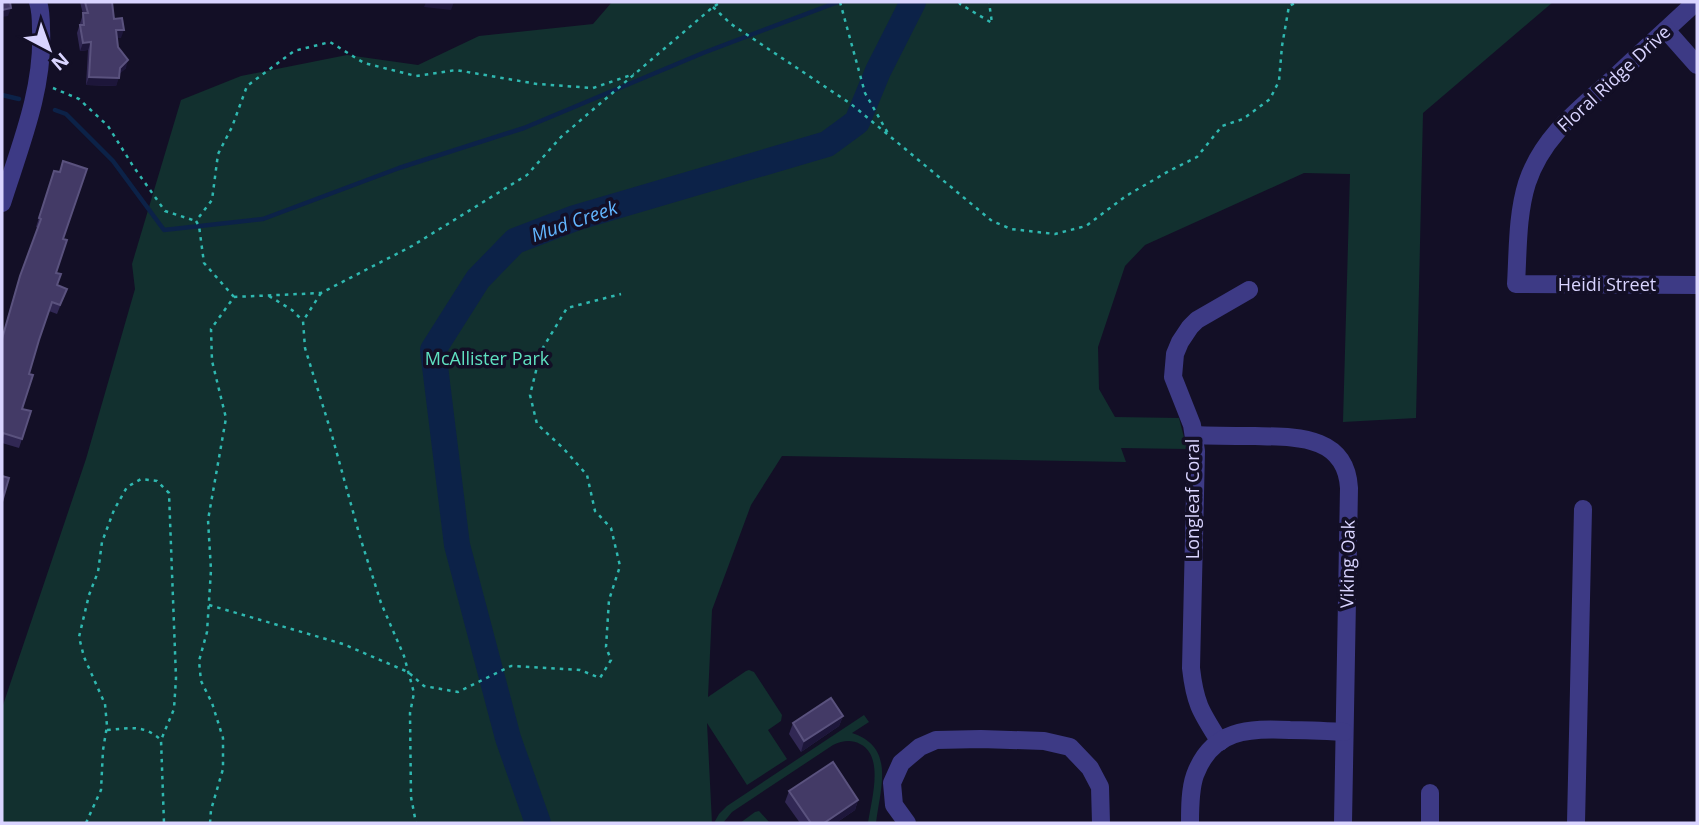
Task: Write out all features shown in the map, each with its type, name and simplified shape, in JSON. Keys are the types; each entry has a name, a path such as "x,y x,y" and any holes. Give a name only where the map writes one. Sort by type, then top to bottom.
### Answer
{"street":[{"path":"2,202 31,114 38,82 42,40 38,2"},
{"name":"Floral Ridge Drive","path":"1516,284 1523,201 1527,184 1541,154 1560,126 1696,2"},
{"path":"1666,30 1697,65"},
{"name":"Heidi Street","path":"1516,284 1697,285"},
{"name":"Longleaf Coral","path":"1220,742 1197,703 1192,680 1196,451 1194,435 1173,377 1175,354 1190,327 1197,320 1249,290"},
{"name":"Viking Oak","path":"1194,435 1290,437 1315,441 1329,448 1346,469 1349,488 1343,823"},
{"path":"1576,823 1583,509"},
{"path":"1190,823 1195,775 1206,754 1228,736 1244,730 1262,728 1344,732"},
{"path":"907,823 894,805 892,783 901,763 920,747 936,740 981,739 1044,740 1070,747 1090,768 1100,787 1101,823"},
{"path":"1430,793 1430,823"}],"path":[{"path":"234,297 321,293 412,246 527,175 561,137 713,6 721,2"},
{"path":"840,2 865,93 891,138"},
{"path":"959,2 992,23 989,2"},
{"path":"713,6 731,24 851,104 992,221 1010,229 1055,233 1086,226 1126,196 1197,157 1222,126 1243,118 1270,99 1279,81 1289,6 1297,2"},
{"path":"196,220 212,200 218,154 232,127 247,86 294,51 330,42 364,63 416,76 456,70 537,84 593,88 637,73"},
{"path":"38,82 79,99 108,126 165,211 196,220 200,226 205,263 234,297"},
{"path":"321,293 303,321 305,348 360,537 381,603 404,656 414,693 410,713 411,797 416,823"},
{"path":"209,605 343,644 408,672 424,686 458,692 511,666 580,670 600,678 611,660 606,647 609,600 620,566 611,528 595,511 587,475 537,424 530,395 541,351 567,308 621,294"},
{"path":"267,295 292,310 303,321"},
{"path":"209,823 223,769 223,738 212,703 201,681 200,661 207,632 211,570 208,520 226,418 212,361 211,329 234,297"},
{"path":"86,823 102,790 103,750 107,730 104,704 84,657 79,637 89,595 98,572 102,542 114,510 127,487 141,479 157,481 169,493 176,678 174,709 161,740 164,823"},
{"path":"107,730 151,730 161,740"}],"green space":[{"name":"McAllister Park","path":"612,2 1553,2 1423,113 1416,418 1343,422 1350,174 1304,173 1145,245 1125,266 1098,347 1099,389 1115,417 1179,418 1187,449 1121,448 1126,462 782,456 751,505 712,610 708,697 746,671 754,672 782,715 781,721 768,730 787,759 747,785 707,723 712,823 2,823 2,708 86,459 135,289 132,264 181,100 241,76 347,55 418,65 479,36 593,24"},
{"path":"864,715 869,722 852,733 866,739 875,748 880,759 882,783 876,823 868,823 874,780 872,758 868,750 857,742 850,741 833,745 732,812 723,823 714,823 727,806"},
{"path":"759,811 770,823 740,823 755,812"}],"building":[{"path":"2,2 10,2 11,8 2,10"},
{"path":"85,2 112,2 114,19 122,18 124,30 116,30 118,47 128,60 120,68 119,78 89,77 91,42 83,43 80,25 84,25 83,13 88,13"},
{"path":"63,161 87,169 63,239 67,240 56,273 61,274 57,285 67,289 60,305 52,302 39,340 29,374 33,375 22,409 31,411 22,439 3,433 2,438 2,339 54,171 60,172"},
{"path":"2,476 9,478 2,502"},
{"path":"831,698 843,716 804,741 793,723"},
{"path":"833,762 858,800 824,823 811,823 789,791"}],"waterway":[{"path":"55,110 66,114 113,161 164,230 263,219 399,168 524,128 703,53 838,2"},
{"name":"Mud Creek","path":"538,823 508,738 457,545 433,350 478,279 515,241 575,218 827,144 857,122 878,71 913,2"},
{"path":"2,95 19,99"}]}
